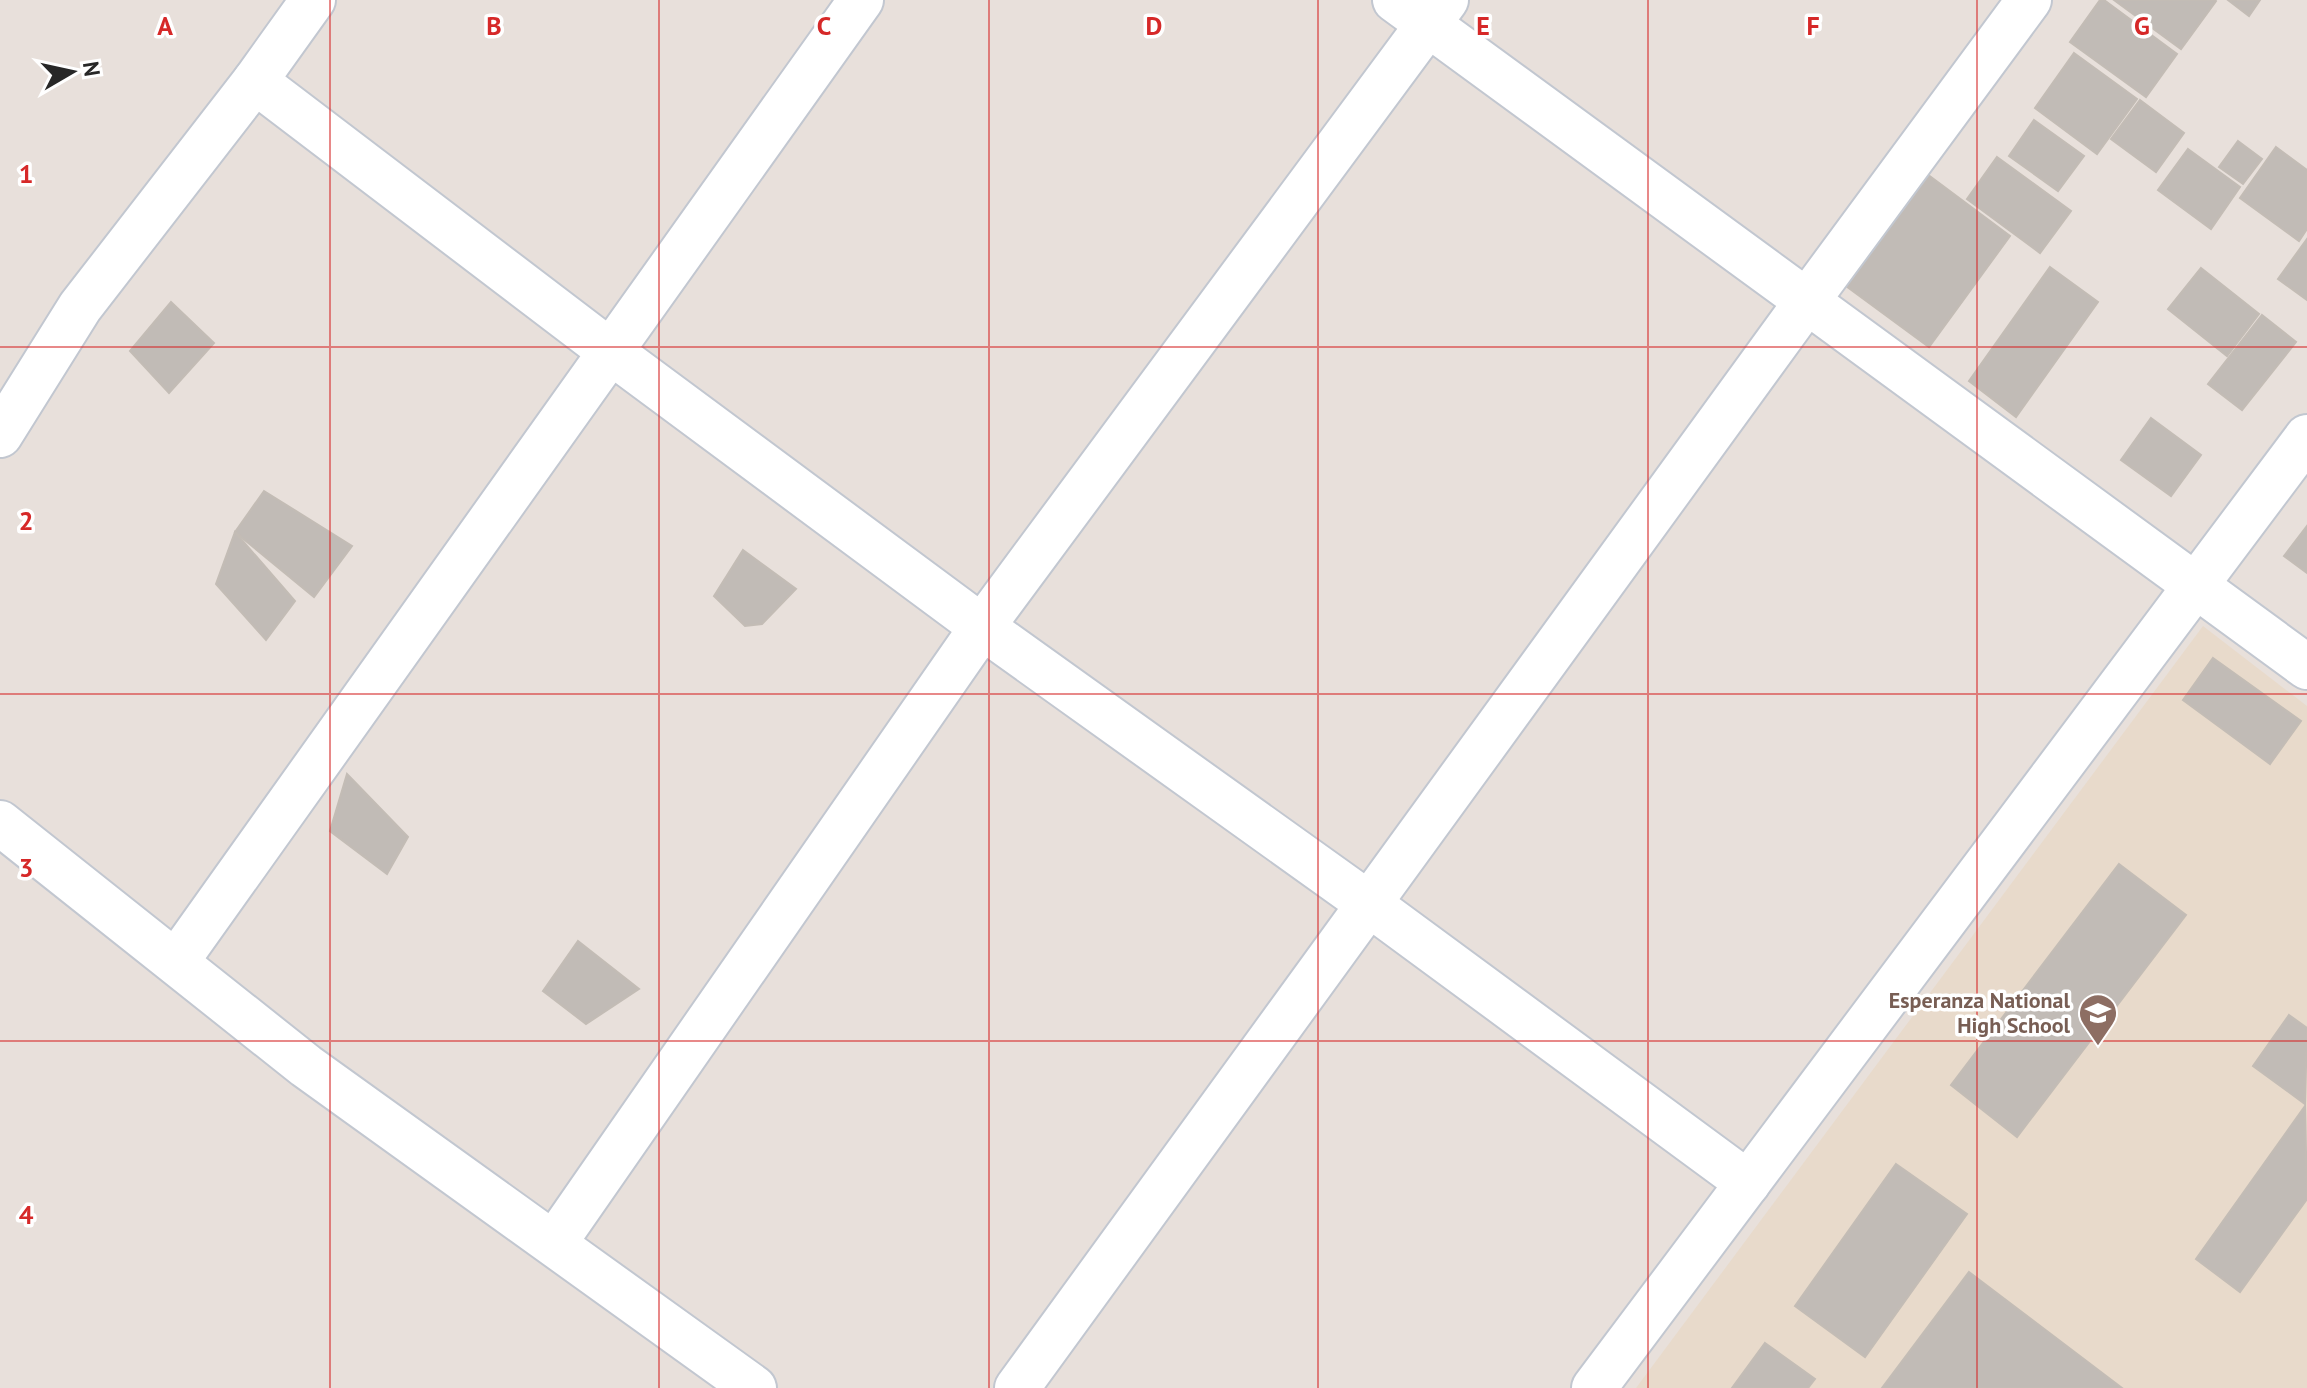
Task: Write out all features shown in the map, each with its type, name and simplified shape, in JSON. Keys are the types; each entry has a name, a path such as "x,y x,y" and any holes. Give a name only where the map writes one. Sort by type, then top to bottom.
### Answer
{"street":[{"path":"0,435 80,307 255,81 313,0"},
{"path":"176,962 861,0"},
{"path":"1017,1388 2029,0"},
{"path":"555,1242 982,627 1423,8 1807,301 2307,667"},
{"path":"255,81 611,352 982,627 1369,904 1748,1183"},
{"path":"1594,1388 2307,437"},
{"path":"0,823 306,1066 555,1242 754,1388"}],"shaded area":[{"name":"Esperanza National High School","path":"2203,626 2307,706 2307,1388 1636,1388"}],"building":[{"path":"2100,0 2177,54 2146,97 2070,42"},
{"path":"2114,0 2215,0 2216,1 2181,49"},
{"path":"2228,0 2260,0 2249,16"},
{"path":"2074,53 2137,99 2097,154 2035,108"},
{"path":"2140,100 2184,133 2156,172 2111,139"},
{"path":"2034,120 2084,156 2058,191 2009,156"},
{"path":"2238,141 2262,159 2243,184 2219,167"},
{"path":"2276,147 2307,170 2307,229 2299,241 2240,198"},
{"path":"2188,149 2240,187 2211,229 2158,190"},
{"path":"1997,157 2071,211 2040,253 1967,199"},
{"path":"1927,174 2010,236 1929,347 1846,286"},
{"path":"2307,239 2307,300 2278,279"},
{"path":"2050,267 2098,302 2016,417 1969,381"},
{"path":"2201,268 2259,314 2227,356 2168,309"},
{"path":"171,302 214,343 169,393 130,351"},
{"path":"2262,315 2296,342 2242,410 2208,384"},
{"path":"2151,418 2201,455 2171,496 2121,460"},
{"path":"264,491 352,546 314,597 235,532"},
{"path":"2307,526 2307,573 2284,556"},
{"path":"235,532 295,601 266,640 216,584"},
{"path":"743,550 796,589 762,624 745,626 714,596"},
{"path":"2213,658 2301,721 2270,764 2183,700"},
{"path":"347,774 408,837 387,874 330,831"},
{"path":"2119,864 2186,915 2017,1137 1951,1085"},
{"path":"578,941 639,989 586,1024 543,991"},
{"path":"2289,1015 2307,1028 2305,1104 2253,1066"},
{"path":"2305,1106 2307,1199 2240,1292 2196,1259"},
{"path":"1896,1164 1967,1214 1865,1357 1795,1306"},
{"path":"1969,1272 2122,1388 1882,1388"},
{"path":"1765,1343 1815,1379 1808,1388 1732,1388"}],"place":[{"name":"Esperanza National High School","path":"2098,1047"}]}
